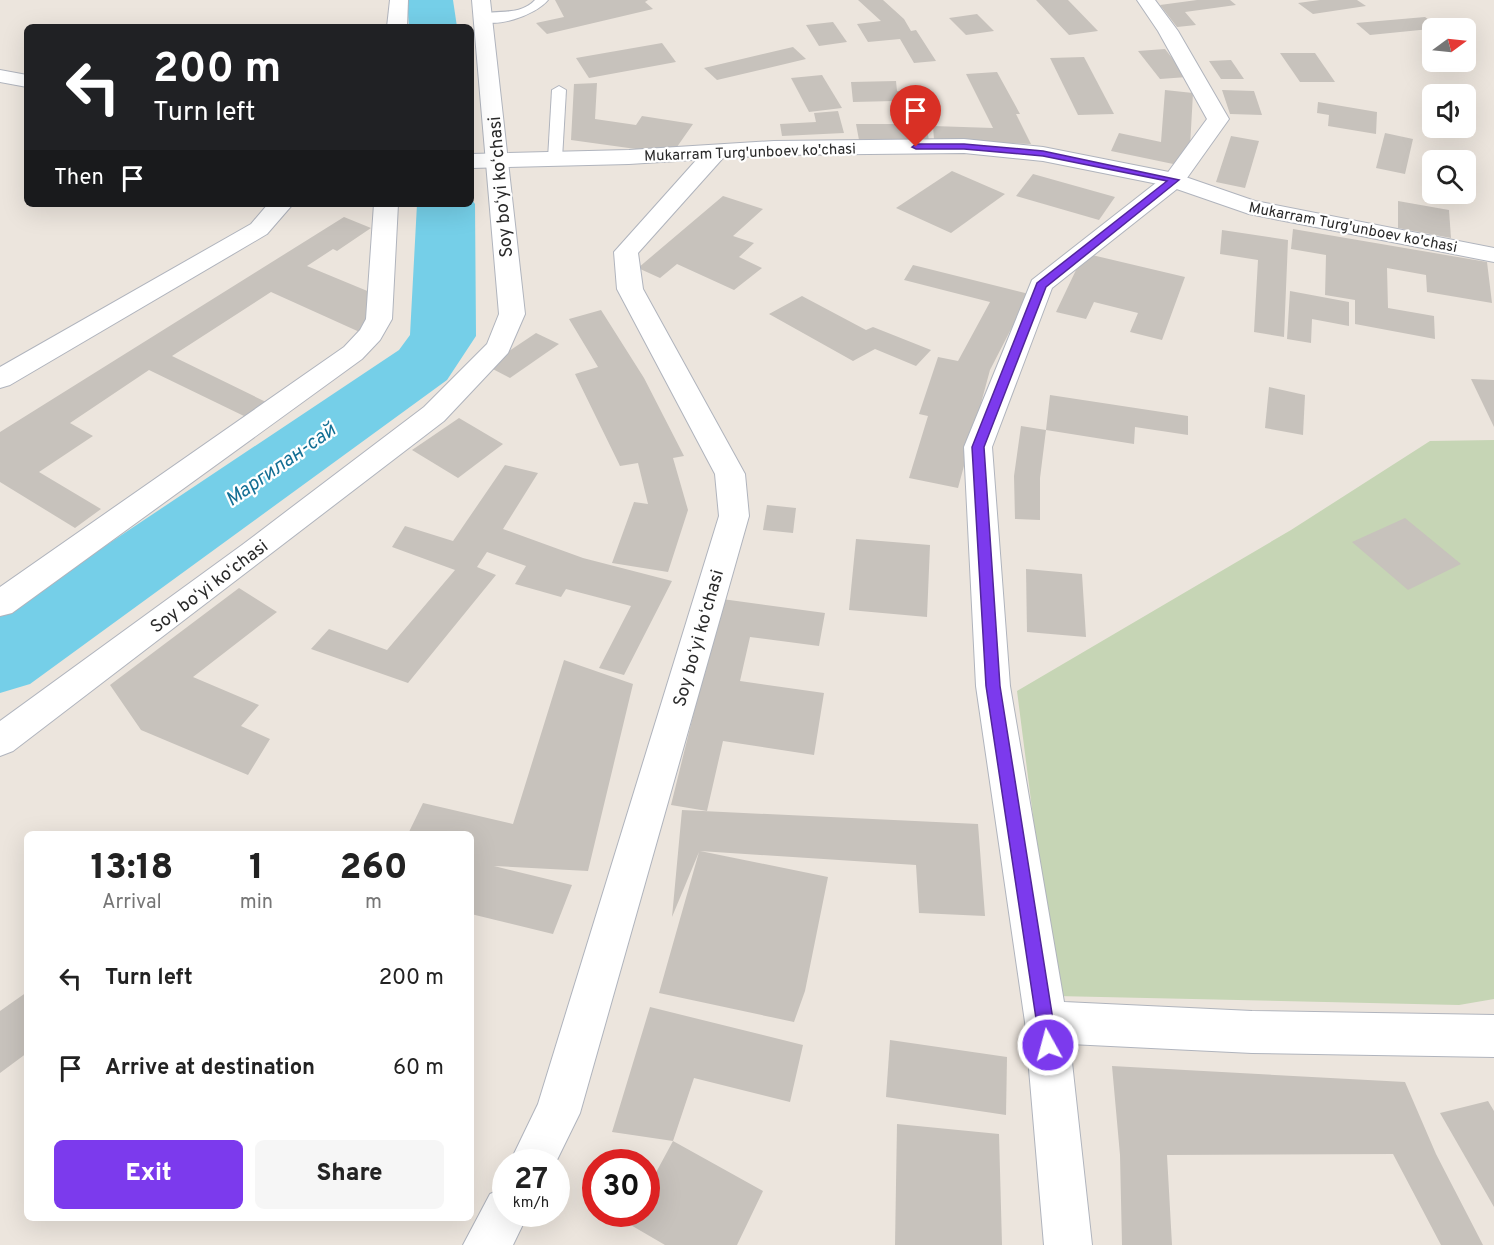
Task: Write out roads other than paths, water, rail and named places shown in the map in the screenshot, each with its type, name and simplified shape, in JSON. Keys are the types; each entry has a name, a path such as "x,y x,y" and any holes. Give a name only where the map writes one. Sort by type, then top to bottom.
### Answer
{"street":[{"path":"397,24 399,0"},
{"path":"1068,1245 1046,1022 993,686 978,447 1041,285 1174,180 1218,119 1168,31 1146,0"},
{"name":"Soy boʻyi koʻchasi","path":"0,741 244,560 434,414 499,347 512,314 485,161 482,9"},
{"path":"0,76 24,80"},
{"name":"Mukarram Turg'unboev ko'chasi","path":"485,161 715,153 774,148 964,146 1043,154 1174,180 1249,207 1494,255"},
{"name":"Soy boʻyi koʻchasi","path":"538,1149 558,1113 734,516 729,474 630,289 626,252 715,153"},
{"path":"0,379 259,229 278,207"},
{"path":"0,604 353,353 371,334 379,319 386,207"},
{"path":"1046,1022 1252,1032 1494,1036"},
{"path":"487,1245 497,1227"}],"lane":[{"path":"482,9 515,16 535,9 542,0"},
{"path":"555,159 559,90"}],"waterway":[{"name":"Маргилан-сай","path":"430,0 433,24"},
{"name":"Маргилан-сай","path":"0,660 423,365 443,336 446,207"}]}
